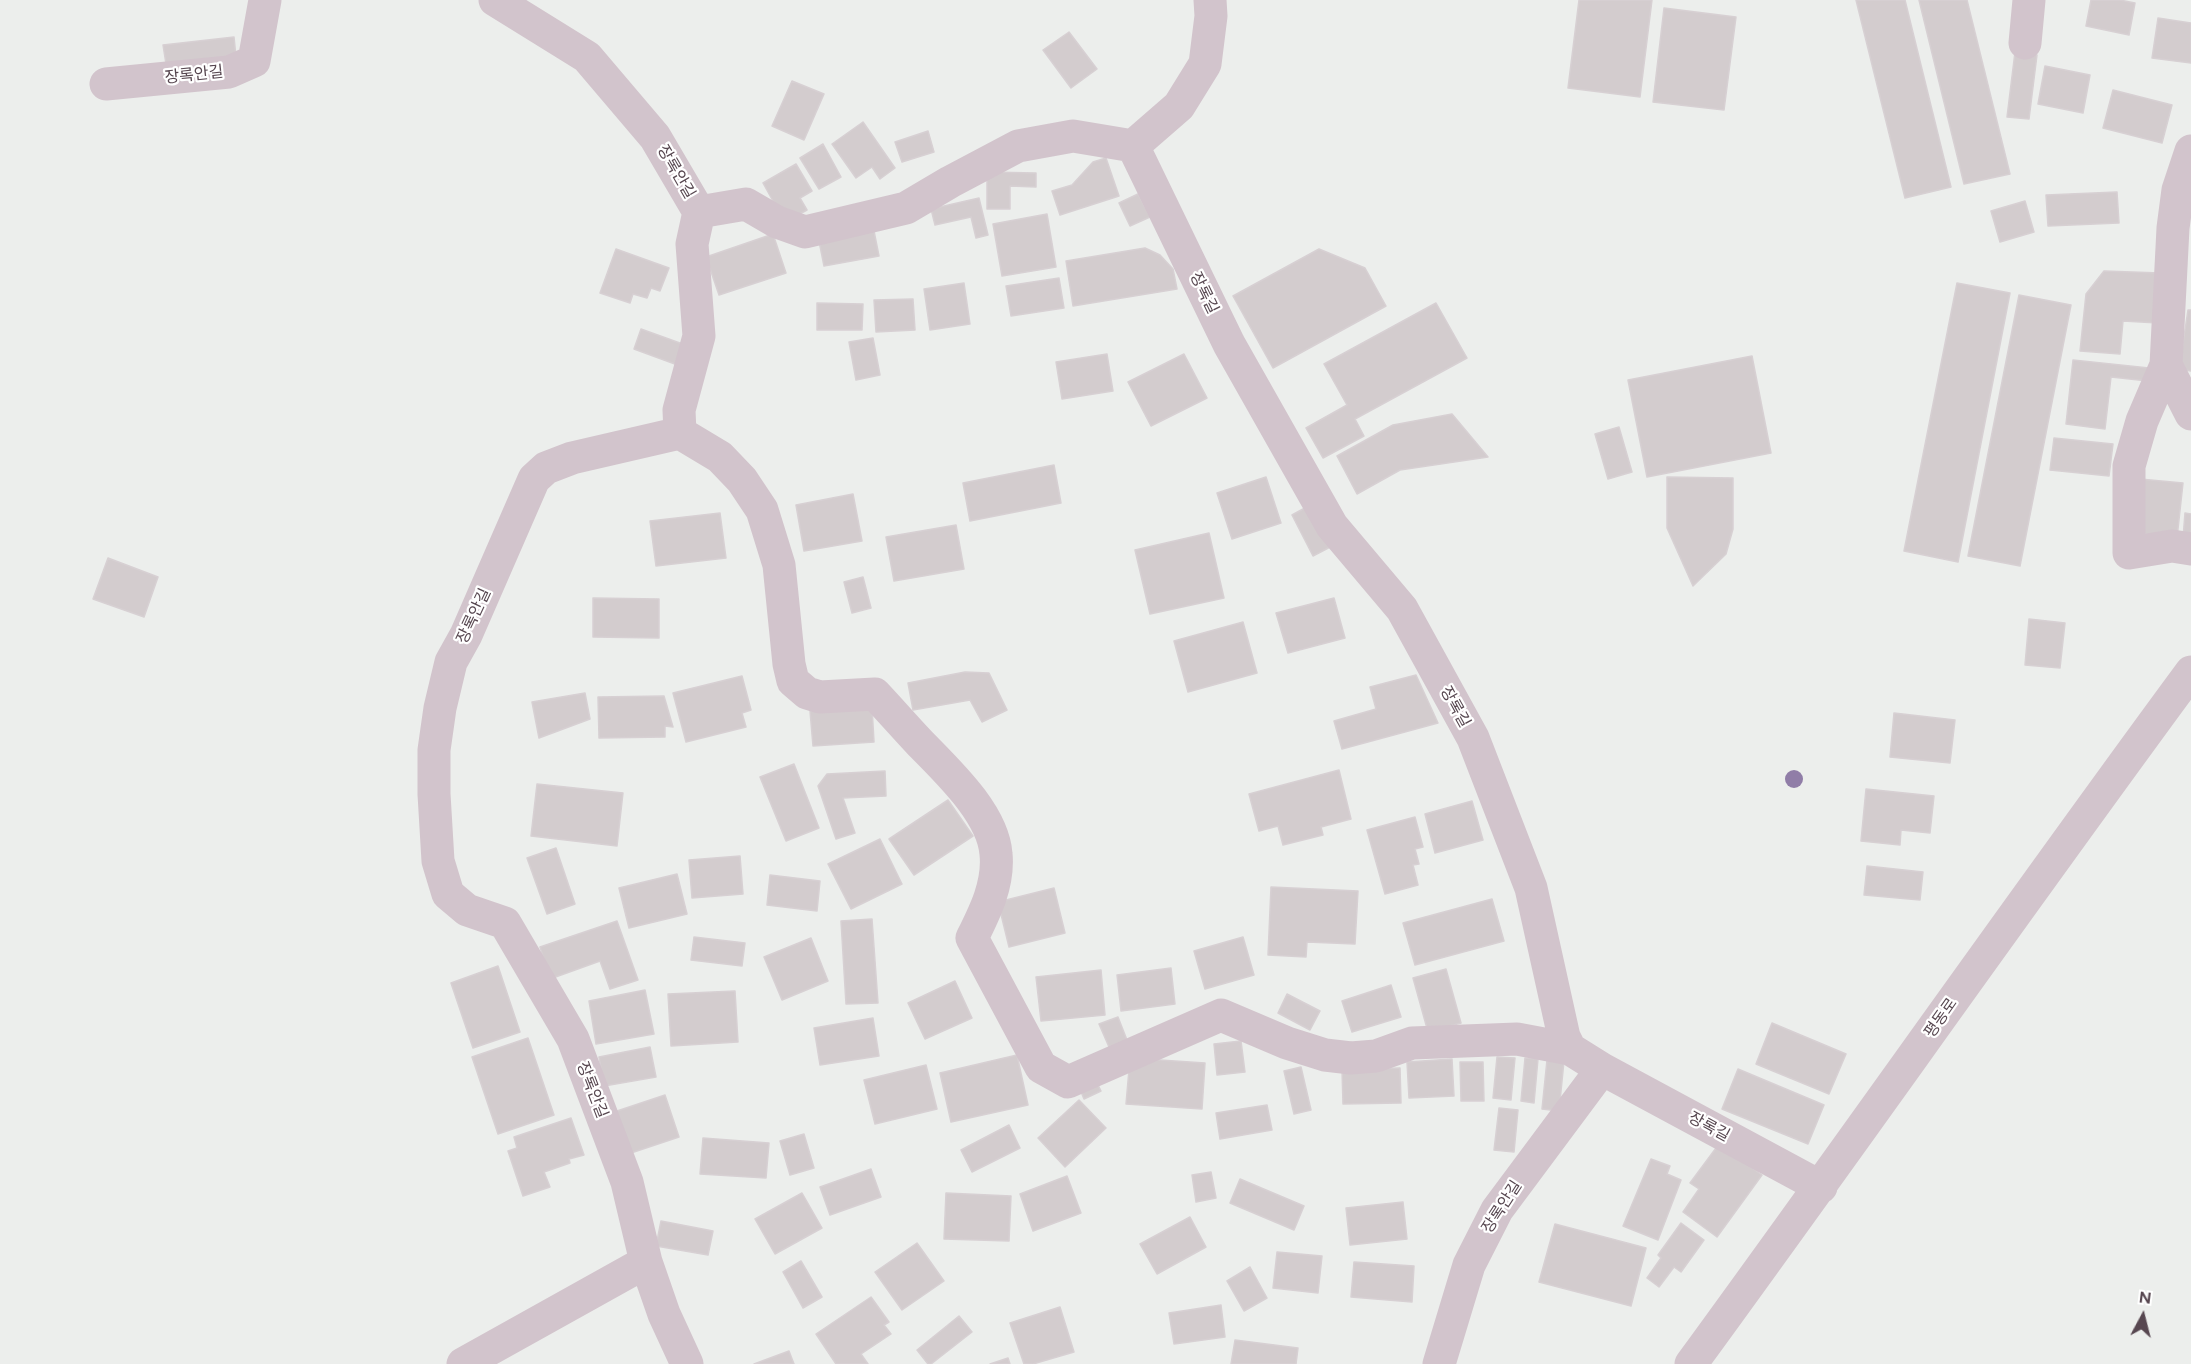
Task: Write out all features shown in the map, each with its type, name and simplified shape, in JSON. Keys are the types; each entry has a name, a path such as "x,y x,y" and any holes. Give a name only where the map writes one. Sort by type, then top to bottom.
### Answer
{"street":[{"name":"장록안길","path":"106,84 229,72 254,60 265,0"},
{"name":"장록안길","path":"495,0 587,57 656,137 699,212 692,244 699,336 679,410 680,433 572,458 546,468 534,479 471,625 451,662 440,708 434,750 438,861 448,894 467,910 505,923 573,1039 627,1182 646,1262 664,1314 687,1364"},
{"path":"699,212 746,204 777,222 805,232 906,208 1018,146 1073,136 1133,146 1179,106 1205,64 1211,15 1210,0"},
{"path":"2025,43 2029,0"},
{"name":"장록길","path":"1133,146 1229,344 1332,526 1402,609 1473,738 1531,888 1562,1027 1570,1049 1602,1069 1821,1187"},
{"path":"2191,151 2178,190 2173,228 2166,365 2142,421 2129,466 2129,553 2172,546 2191,549"},
{"path":"2166,365 2191,414"},
{"path":"680,433 720,457 741,480 762,510 779,565 789,664 793,681 807,693 820,697 875,694 961,785 986,822 996,852 996,872 986,911 972,938 1041,1067 1068,1082 1221,1015 1287,1043 1325,1055 1351,1058 1377,1056 1412,1043 1517,1039 1570,1049"},
{"name":"평동로","path":"1691,1364 1821,1187 2064,844 2191,672"},
{"name":"장록안길","path":"1439,1364 1469,1265 1497,1210 1602,1069"},
{"path":"463,1364 646,1262"}],"building":[{"path":"1579,0 1652,0 1640,97 1568,88"},
{"path":"1856,0 1905,0 1951,187 1905,198"},
{"path":"1919,0 1967,0 2010,174 1964,184"},
{"path":"2091,0 2120,0 2135,3 2129,35 2086,26"},
{"path":"1664,8 1736,17 1724,110 1653,102"},
{"path":"2158,18 2191,23 2191,63 2152,58"},
{"path":"1069,32 1097,69 1071,88 1043,50"},
{"path":"234,37 236,57 166,64 163,45"},
{"path":"2015,52 2037,55 2029,119 2007,117"},
{"path":"2045,66 2090,75 2083,113 2038,104"},
{"path":"792,81 824,94 804,140 772,126"},
{"path":"2113,90 2172,105 2162,143 2103,128"},
{"path":"863,122 895,168 880,179 872,167 856,178 832,144"},
{"path":"928,131 934,152 902,162 895,142"},
{"path":"823,144 841,177 819,189 800,158"},
{"path":"1106,158 1119,196 1060,215 1052,191 1072,185 1093,162"},
{"path":"796,164 812,191 800,198 807,210 796,216 779,212 763,183"},
{"path":"987,172 1036,173 1036,187 1010,186 1010,209 987,209"},
{"path":"2117,192 2119,223 2048,226 2046,195"},
{"path":"1138,194 1150,217 1130,226 1119,203"},
{"path":"979,198 988,235 976,238 971,217 935,225 931,209"},
{"path":"2025,201 2034,232 2000,242 1991,211"},
{"path":"1047,214 1056,267 1002,276 993,224"},
{"path":"873,226 879,256 824,266 818,236"},
{"path":"773,234 786,273 719,295 706,257"},
{"path":"1145,248 1160,255 1173,269 1177,289 1073,306 1066,261"},
{"path":"616,249 669,268 660,291 651,288 647,298 633,294 630,303 600,293"},
{"path":"1319,249 1365,268 1386,306 1273,368 1233,296"},
{"path":"2104,271 2160,273 2158,323 2123,321 2120,354 2080,351 2086,294"},
{"path":"1059,278 1064,308 1011,316 1006,286"},
{"path":"964,283 970,324 930,330 924,289"},
{"path":"1957,283 2010,293 1958,562 1904,551"},
{"path":"2019,295 2071,305 2020,566 1968,556"},
{"path":"913,299 915,330 876,332 874,300"},
{"path":"817,303 863,304 862,330 817,330"},
{"path":"1436,303 1467,358 1355,419 1364,436 1323,458 1306,428 1347,405 1324,364"},
{"path":"2188,310 2191,310 2191,371 2179,369"},
{"path":"641,329 691,347 683,367 634,349"},
{"path":"873,338 880,375 856,380 849,342"},
{"path":"1107,354 1113,391 1062,399 1056,362"},
{"path":"1184,354 1207,398 1151,426 1128,382"},
{"path":"1752,356 1771,453 1647,477 1628,380"},
{"path":"2073,360 2149,368 2148,381 2111,377 2105,429 2066,424"},
{"path":"1452,414 1488,457 1400,470 1357,494 1337,456 1393,425"},
{"path":"1619,427 1632,472 1608,479 1595,434"},
{"path":"2054,438 2113,444 2109,476 2050,470"},
{"path":"1054,465 1061,503 970,521 963,483"},
{"path":"1266,477 1281,523 1232,539 1217,493"},
{"path":"1667,477 1733,478 1733,529 1726,554 1693,586 1667,528"},
{"path":"2140,479 2183,483 2177,538 2135,533"},
{"path":"853,494 862,541 804,551 796,505"},
{"path":"1312,504 1334,545 1313,556 1292,515"},
{"path":"720,513 726,558 656,566 650,521"},
{"path":"2185,513 2191,514 2191,538 2183,538"},
{"path":"956,525 964,569 894,581 886,537"},
{"path":"1209,533 1224,598 1150,614 1135,550"},
{"path":"108,558 158,577 144,617 93,599"},
{"path":"863,577 871,608 852,613 844,582"},
{"path":"593,598 659,599 659,638 593,637"},
{"path":"1334,598 1345,638 1288,653 1276,613"},
{"path":"2029,619 2065,623 2060,668 2025,665"},
{"path":"1243,622 1257,673 1188,692 1174,641"},
{"path":"965,672 989,673 1007,710 982,722 970,700 913,710 908,683"},
{"path":"1416,675 1438,723 1342,749 1334,721 1376,709 1370,687"},
{"path":"742,676 751,710 742,713 746,727 686,742 673,693"},
{"path":"585,693 590,719 539,738 532,702"},
{"path":"664,696 673,727 665,726 665,737 599,738 598,697"},
{"path":"872,707 874,742 813,746 810,711"},
{"path":"1894,713 1955,720 1950,763 1890,757"},
{"path":"794,764 819,828 786,841 760,777"},
{"path":"1339,770 1351,819 1321,827 1323,835 1283,845 1278,826 1259,831 1249,794"},
{"path":"885,771 886,796 843,798 855,833 836,839 818,786 827,774"},
{"path":"537,784 623,793 617,846 531,836"},
{"path":"1866,789 1934,796 1930,833 1901,830 1900,845 1861,841"},
{"path":"948,800 973,836 914,875 889,839"},
{"path":"1472,801 1483,840 1435,853 1425,814"},
{"path":"1415,817 1423,847 1415,849 1419,864 1413,865 1418,885 1385,894 1367,830"},
{"path":"880,839 902,884 851,909 828,864"},
{"path":"556,848 575,904 547,914 527,858"},
{"path":"740,856 743,894 692,898 689,860"},
{"path":"1867,866 1923,872 1920,900 1864,895"},
{"path":"677,874 687,914 629,928 619,888"},
{"path":"770,875 820,881 817,911 767,905"},
{"path":"1271,887 1358,891 1355,944 1307,942 1306,957 1268,955"},
{"path":"1054,888 1065,933 1009,947 998,902"},
{"path":"1492,899 1504,941 1415,965 1403,923"},
{"path":"872,919 878,1003 846,1004 841,921"},
{"path":"617,921 638,980 610,989 600,961 550,979 540,947"},
{"path":"694,937 745,943 742,966 691,960"},
{"path":"1243,937 1254,975 1205,989 1194,951"},
{"path":"811,938 828,981 782,1000 764,957"},
{"path":"498,966 520,1032 473,1048 451,983"},
{"path":"1171,968 1175,1004 1121,1011 1117,975"},
{"path":"1446,969 1461,1023 1428,1032 1413,978"},
{"path":"1101,970 1105,1015 1041,1021 1036,977"},
{"path":"955,981 972,1018 925,1039 908,1003"},
{"path":"1391,985 1401,1017 1352,1032 1342,1001"},
{"path":"645,990 654,1034 596,1044 589,1001"},
{"path":"735,991 738,1042 671,1046 668,994"},
{"path":"1287,994 1320,1011 1310,1030 1278,1013"},
{"path":"1118,1017 1127,1040 1109,1047 1099,1024"},
{"path":"873,1018 879,1056 820,1065 814,1028"},
{"path":"1772,1023 1846,1054 1829,1094 1756,1064"},
{"path":"528,1038 554,1115 498,1134 472,1057"},
{"path":"1241,1041 1245,1072 1217,1075 1214,1044"},
{"path":"650,1047 656,1077 604,1086 599,1057"},
{"path":"1017,1055 1028,1105 951,1122 940,1073"},
{"path":"1497,1057 1515,1058 1511,1100 1493,1098"},
{"path":"1130,1058 1205,1063 1202,1109 1126,1104"},
{"path":"1525,1058 1538,1059 1534,1103 1521,1101"},
{"path":"1452,1059 1454,1096 1409,1098 1407,1062"},
{"path":"1547,1060 1564,1061 1559,1111 1542,1109"},
{"path":"1460,1062 1483,1062 1484,1101 1461,1101"},
{"path":"926,1065 937,1109 875,1124 864,1080"},
{"path":"1301,1067 1311,1110 1294,1114 1284,1071"},
{"path":"1400,1068 1401,1103 1343,1104 1342,1070"},
{"path":"1738,1069 1824,1105 1808,1144 1722,1109"},
{"path":"1095,1079 1101,1091 1084,1099 1079,1087"},
{"path":"665,1095 679,1137 628,1154 614,1112"},
{"path":"1079,1100 1106,1128 1065,1167 1038,1138"},
{"path":"1267,1105 1272,1130 1220,1139 1216,1113"},
{"path":"1499,1108 1518,1110 1514,1152 1494,1150"},
{"path":"571,1118 584,1155 569,1159 570,1163 544,1172 550,1187 523,1196 508,1151 517,1148 514,1137"},
{"path":"1009,1125 1020,1148 972,1172 961,1150"},
{"path":"804,1134 814,1168 790,1175 780,1141"},
{"path":"703,1138 769,1143 766,1178 700,1174"},
{"path":"1719,1144 1762,1175 1717,1237 1683,1212 1699,1189 1690,1183"},
{"path":"1651,1159 1670,1166 1667,1174 1681,1180 1658,1240 1623,1226"},
{"path":"871,1169 881,1197 830,1215 820,1187"},
{"path":"1211,1172 1216,1198 1196,1202 1192,1175"},
{"path":"1067,1176 1081,1213 1033,1231 1020,1194"},
{"path":"1240,1179 1304,1206 1294,1230 1230,1203"},
{"path":"802,1193 822,1228 775,1254 755,1219"},
{"path":"946,1193 1011,1196 1009,1241 944,1239"},
{"path":"1403,1202 1407,1239 1350,1245 1346,1208"},
{"path":"1190,1217 1206,1247 1157,1274 1140,1244"},
{"path":"661,1221 713,1231 708,1255 656,1246"},
{"path":"1681,1223 1704,1240 1681,1272 1674,1267 1659,1287 1647,1278 1661,1258 1658,1255"},
{"path":"1555,1224 1646,1248 1631,1306 1539,1282"},
{"path":"917,1243 944,1281 902,1310 875,1272"},
{"path":"1277,1252 1322,1256 1318,1293 1273,1288"},
{"path":"801,1261 822,1297 803,1308 783,1272"},
{"path":"1354,1262 1414,1266 1412,1302 1351,1297"},
{"path":"1250,1267 1267,1298 1244,1311 1227,1281"},
{"path":"871,1297 889,1322 884,1325 891,1334 861,1354 868,1364 836,1364 816,1334"},
{"path":"1221,1305 1225,1337 1174,1344 1169,1313"},
{"path":"1060,1307 1074,1352 1033,1364 1024,1364 1010,1323"},
{"path":"959,1316 972,1332 928,1364 917,1350"},
{"path":"1235,1340 1298,1348 1296,1364 1231,1364"},
{"path":"789,1351 794,1364 754,1364"},
{"path":"1008,1358 1010,1364 990,1364"}]}
